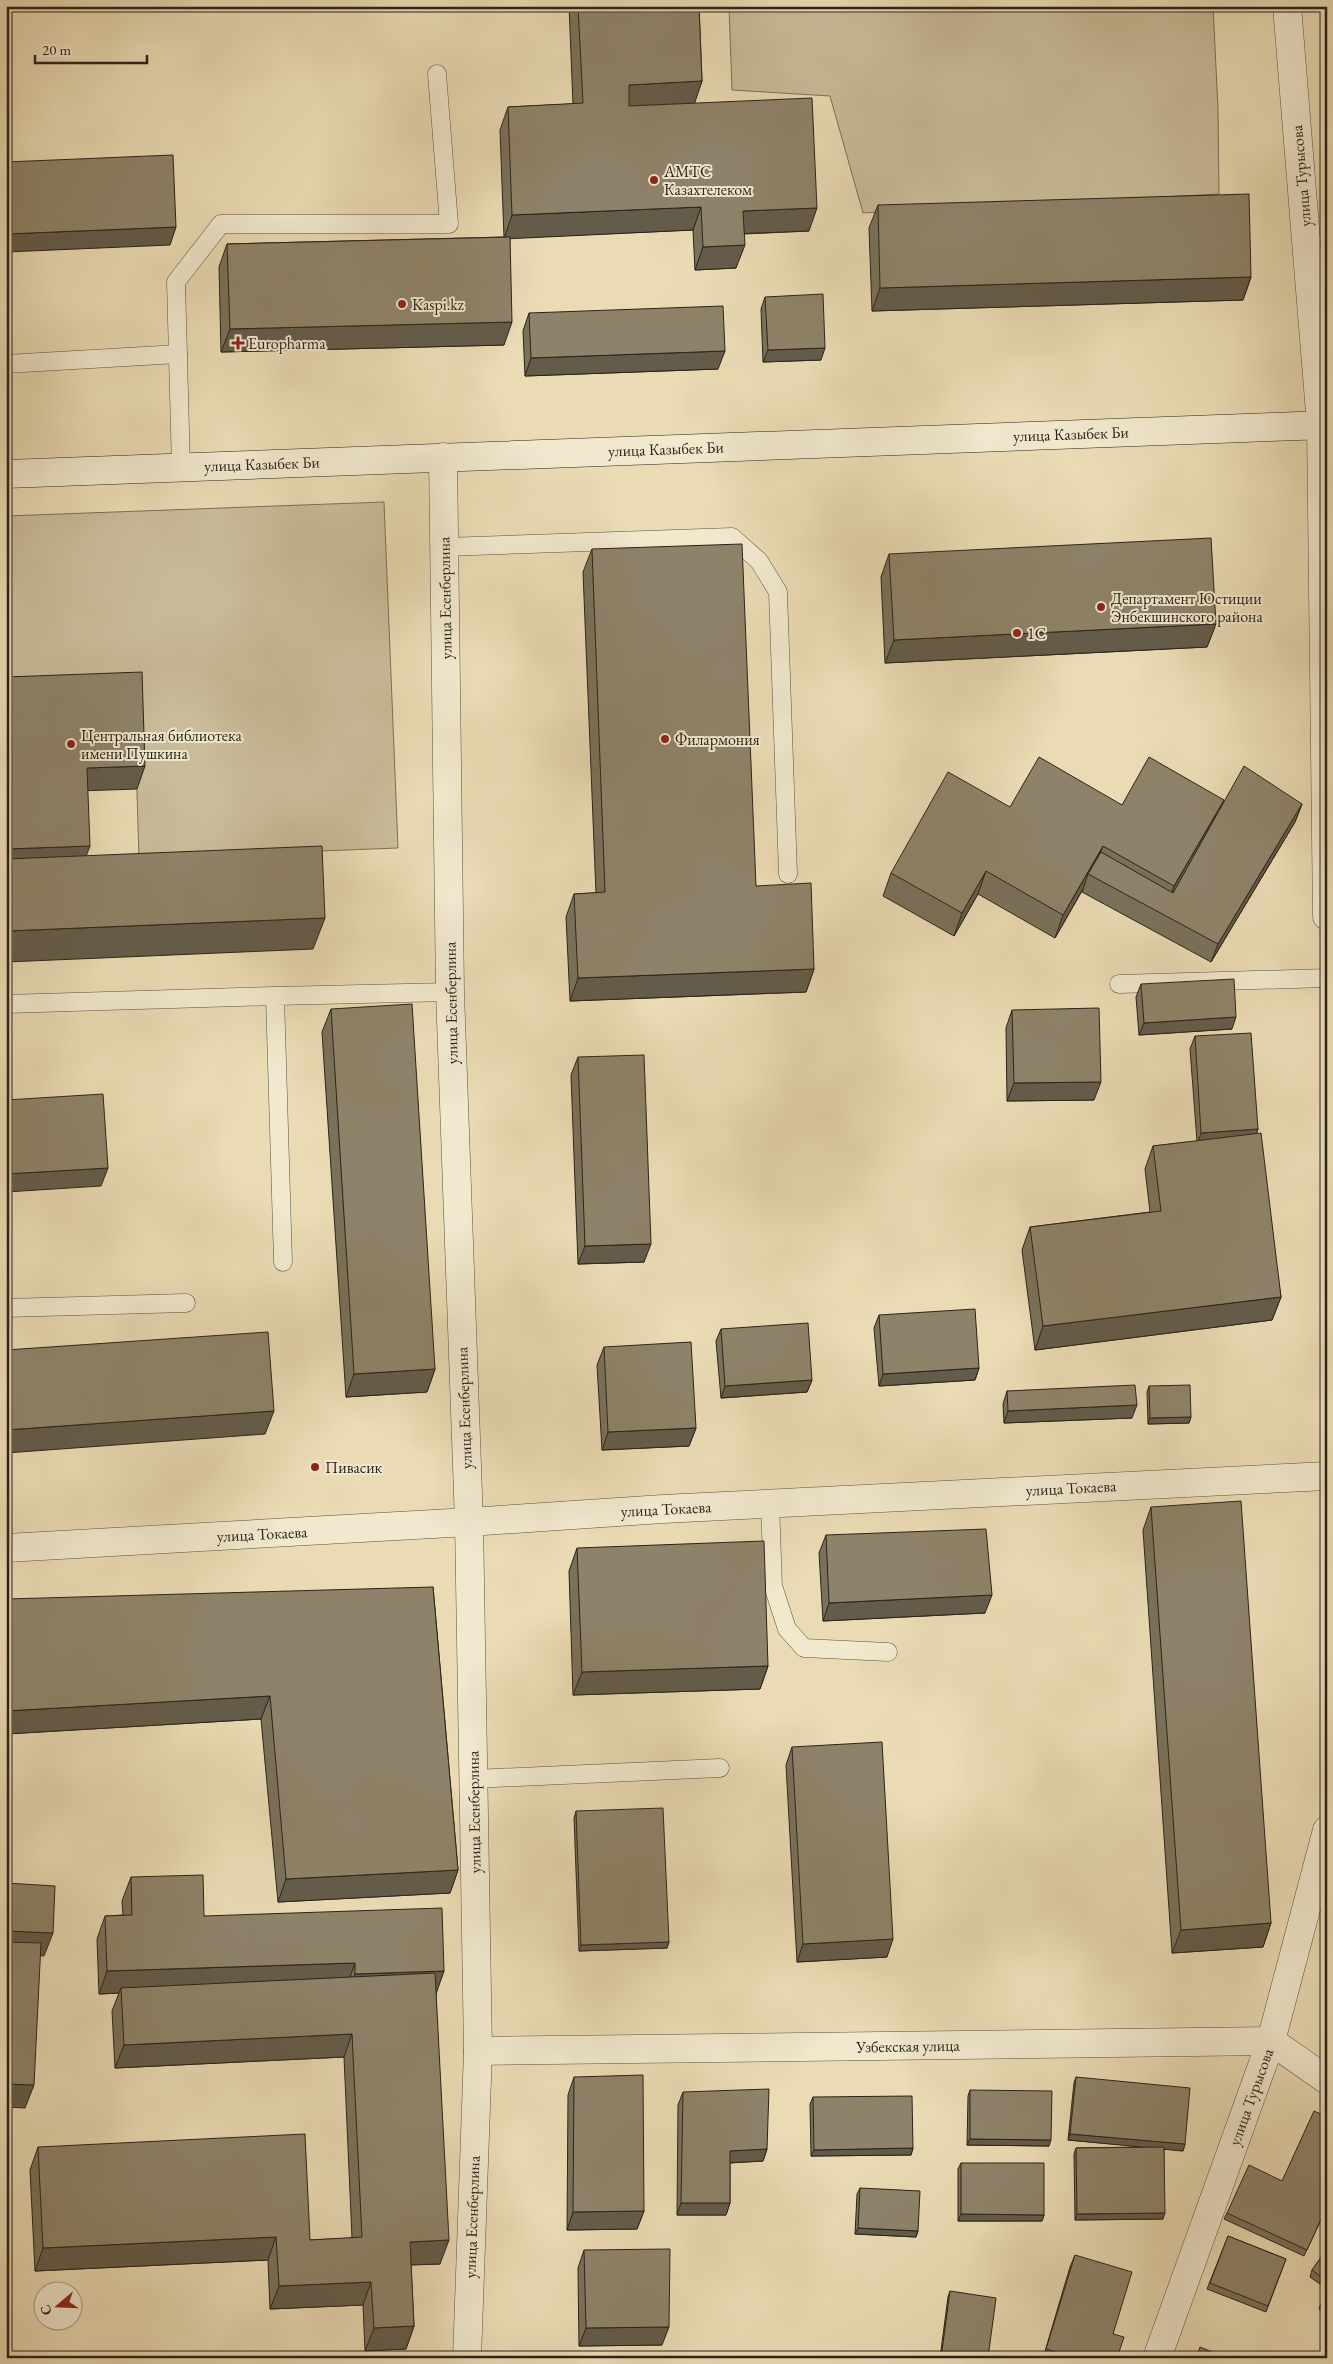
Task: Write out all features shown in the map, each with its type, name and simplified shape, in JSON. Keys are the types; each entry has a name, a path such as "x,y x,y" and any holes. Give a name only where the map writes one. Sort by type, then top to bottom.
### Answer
{"street":[{"name":"улица Турысова","path":"1287,6 1324,425 1327,916"},
{"name":"улица Казыбек Би","path":"6,474 1324,425"},
{"name":"улица Есенберлина","path":"443,457 450,992 469,1522 478,2051 467,2358"},
{"name":"улица Токаева","path":"6,1548 770,1503 1327,1476"},
{"name":"улица Турысова","path":"1157,2358 1271,2041 1327,1830"},
{"name":"Узбекская улица","path":"478,2051 1271,2041"},
{"path":"1271,2041 1327,2080"}],"lane":[{"path":"181,468 176,282 221,224 449,224 437,74"},
{"path":"6,364 178,354"},
{"path":"444,547 732,537 759,562 778,592 788,874"},
{"path":"1119,984 1327,978"},
{"path":"6,1004 450,992"},
{"path":"275,996 283,1262"},
{"path":"6,1308 186,1303"},
{"path":"770,1503 773,1586 787,1630 804,1648 888,1652"},
{"path":"473,1779 720,1768"}],"shaded area":[{"path":"729,6 1213,6 1218,109 1219,194 863,213 830,96 732,90"},
{"path":"384,502 398,848 139,858 134,695 6,700 6,516"}],"building":[{"name":"АМТС Казахтелеком","path":"578,6 699,6 702,81 629,85 629,106 812,98 817,208 743,211 745,245 703,247 701,207 512,215 508,107 583,103"},
{"path":"173,155 176,227 6,234 6,162"},
{"path":"1249,194 1251,277 880,288 878,205"},
{"path":"510,237 512,322 230,329 227,244"},
{"path":"823,294 825,348 768,350 765,297"},
{"path":"723,306 725,351 531,358 529,313"},
{"path":"1211,538 1216,624 894,640 889,554"},
{"name":"Филармония","path":"742,544 756,886 811,883 814,969 578,978 574,894 605,892 592,549"},
{"name":"Центральная библиотека имени Пушкина","path":"142,672 145,766 87,768 90,846 6,849 6,677"},
{"path":"1039,757 1122,805 1149,757 1224,800 1174,886 1103,846 1063,915 986,871 962,913 891,873 948,772 1010,807"},
{"path":"1244,766 1302,804 1218,944 1088,874 1101,852 1173,893"},
{"path":"322,846 325,918 6,931 6,859"},
{"path":"1234,979 1236,1017 1144,1023 1141,984"},
{"path":"412,1004 435,1369 354,1374 331,1009"},
{"path":"1099,1008 1101,1082 1014,1083 1012,1010"},
{"path":"1251,1033 1258,1129 1201,1133 1195,1036"},
{"path":"644,1055 651,1244 585,1246 578,1057"},
{"path":"103,1094 108,1168 6,1174 6,1100"},
{"path":"1261,1133 1281,1297 1043,1326 1030,1227 1161,1211 1153,1146"},
{"path":"975,1309 979,1368 883,1374 879,1315"},
{"path":"808,1323 812,1380 725,1386 721,1329"},
{"path":"268,1332 274,1411 6,1430 6,1350"},
{"path":"691,1342 696,1428 608,1432 604,1347"},
{"path":"1135,1385 1137,1405 1008,1411 1007,1391"},
{"path":"1190,1385 1191,1417 1150,1418 1149,1386"},
{"path":"1241,1501 1271,1923 1181,1930 1151,1507"},
{"path":"986,1529 992,1595 829,1603 826,1535"},
{"path":"764,1541 768,1666 582,1672 577,1548"},
{"path":"433,1587 458,1870 286,1879 270,1696 6,1711 6,1599"},
{"path":"882,1742 893,1939 803,1944 792,1747"},
{"path":"663,1808 669,1942 581,1945 576,1811"},
{"path":"203,1875 204,1916 442,1908 444,1971 355,1974 355,1963 107,1971 105,1916 132,1915 131,1877"},
{"path":"6,1883 55,1886 53,1933 6,1931"},
{"path":"6,1942 41,1943 34,2085 6,2084"},
{"path":"435,1973 449,2240 410,2242 414,2326 374,2328 371,2282 279,2286 276,2237 43,2248 38,2147 305,2134 310,2240 362,2237 352,2034 124,2045 121,1988"},
{"path":"643,2075 644,2211 573,2212 574,2077"},
{"path":"1076,2077 1190,2088 1185,2144 1070,2134"},
{"path":"769,2089 767,2149 730,2151 730,2203 681,2203 683,2092"},
{"path":"970,2090 1052,2091 1051,2140 970,2139"},
{"path":"912,2096 913,2148 814,2150 813,2097"},
{"path":"1314,2111 1327,2117 1327,2206 1307,2250 1227,2213 1249,2165 1282,2181"},
{"path":"1164,2147 1165,2213 1077,2214 1076,2148"},
{"path":"961,2163 1044,2163 1044,2215 961,2214"},
{"path":"860,2188 920,2191 918,2231 858,2228"},
{"path":"1228,2236 1286,2259 1268,2306 1210,2283"},
{"path":"670,2249 669,2327 586,2328 584,2250"},
{"path":"1327,2249 1327,2281 1312,2270"},
{"path":"1075,2255 1132,2272 1113,2334 1124,2337 1117,2358 1075,2358 1046,2349"},
{"path":"950,2291 996,2298 988,2358 941,2358"},
{"path":"1327,2295 1327,2307 1321,2303"},
{"path":"1200,2347 1227,2358 1196,2358"}],"place":[{"name":"АМТС Казахтелеком","path":"654,180"},
{"name":"Kaspi.kz","path":"402,304"},
{"name":"Europharma","path":"238,343"},
{"name":"Департамент Юстиции Энбекшинского района","path":"1101,607"},
{"name":"1C","path":"1017,633"},
{"name":"Филармония","path":"665,739"},
{"name":"Центральная библиотека имени Пушкина","path":"71,744"},
{"name":"Пивасик","path":"315,1467"}]}
